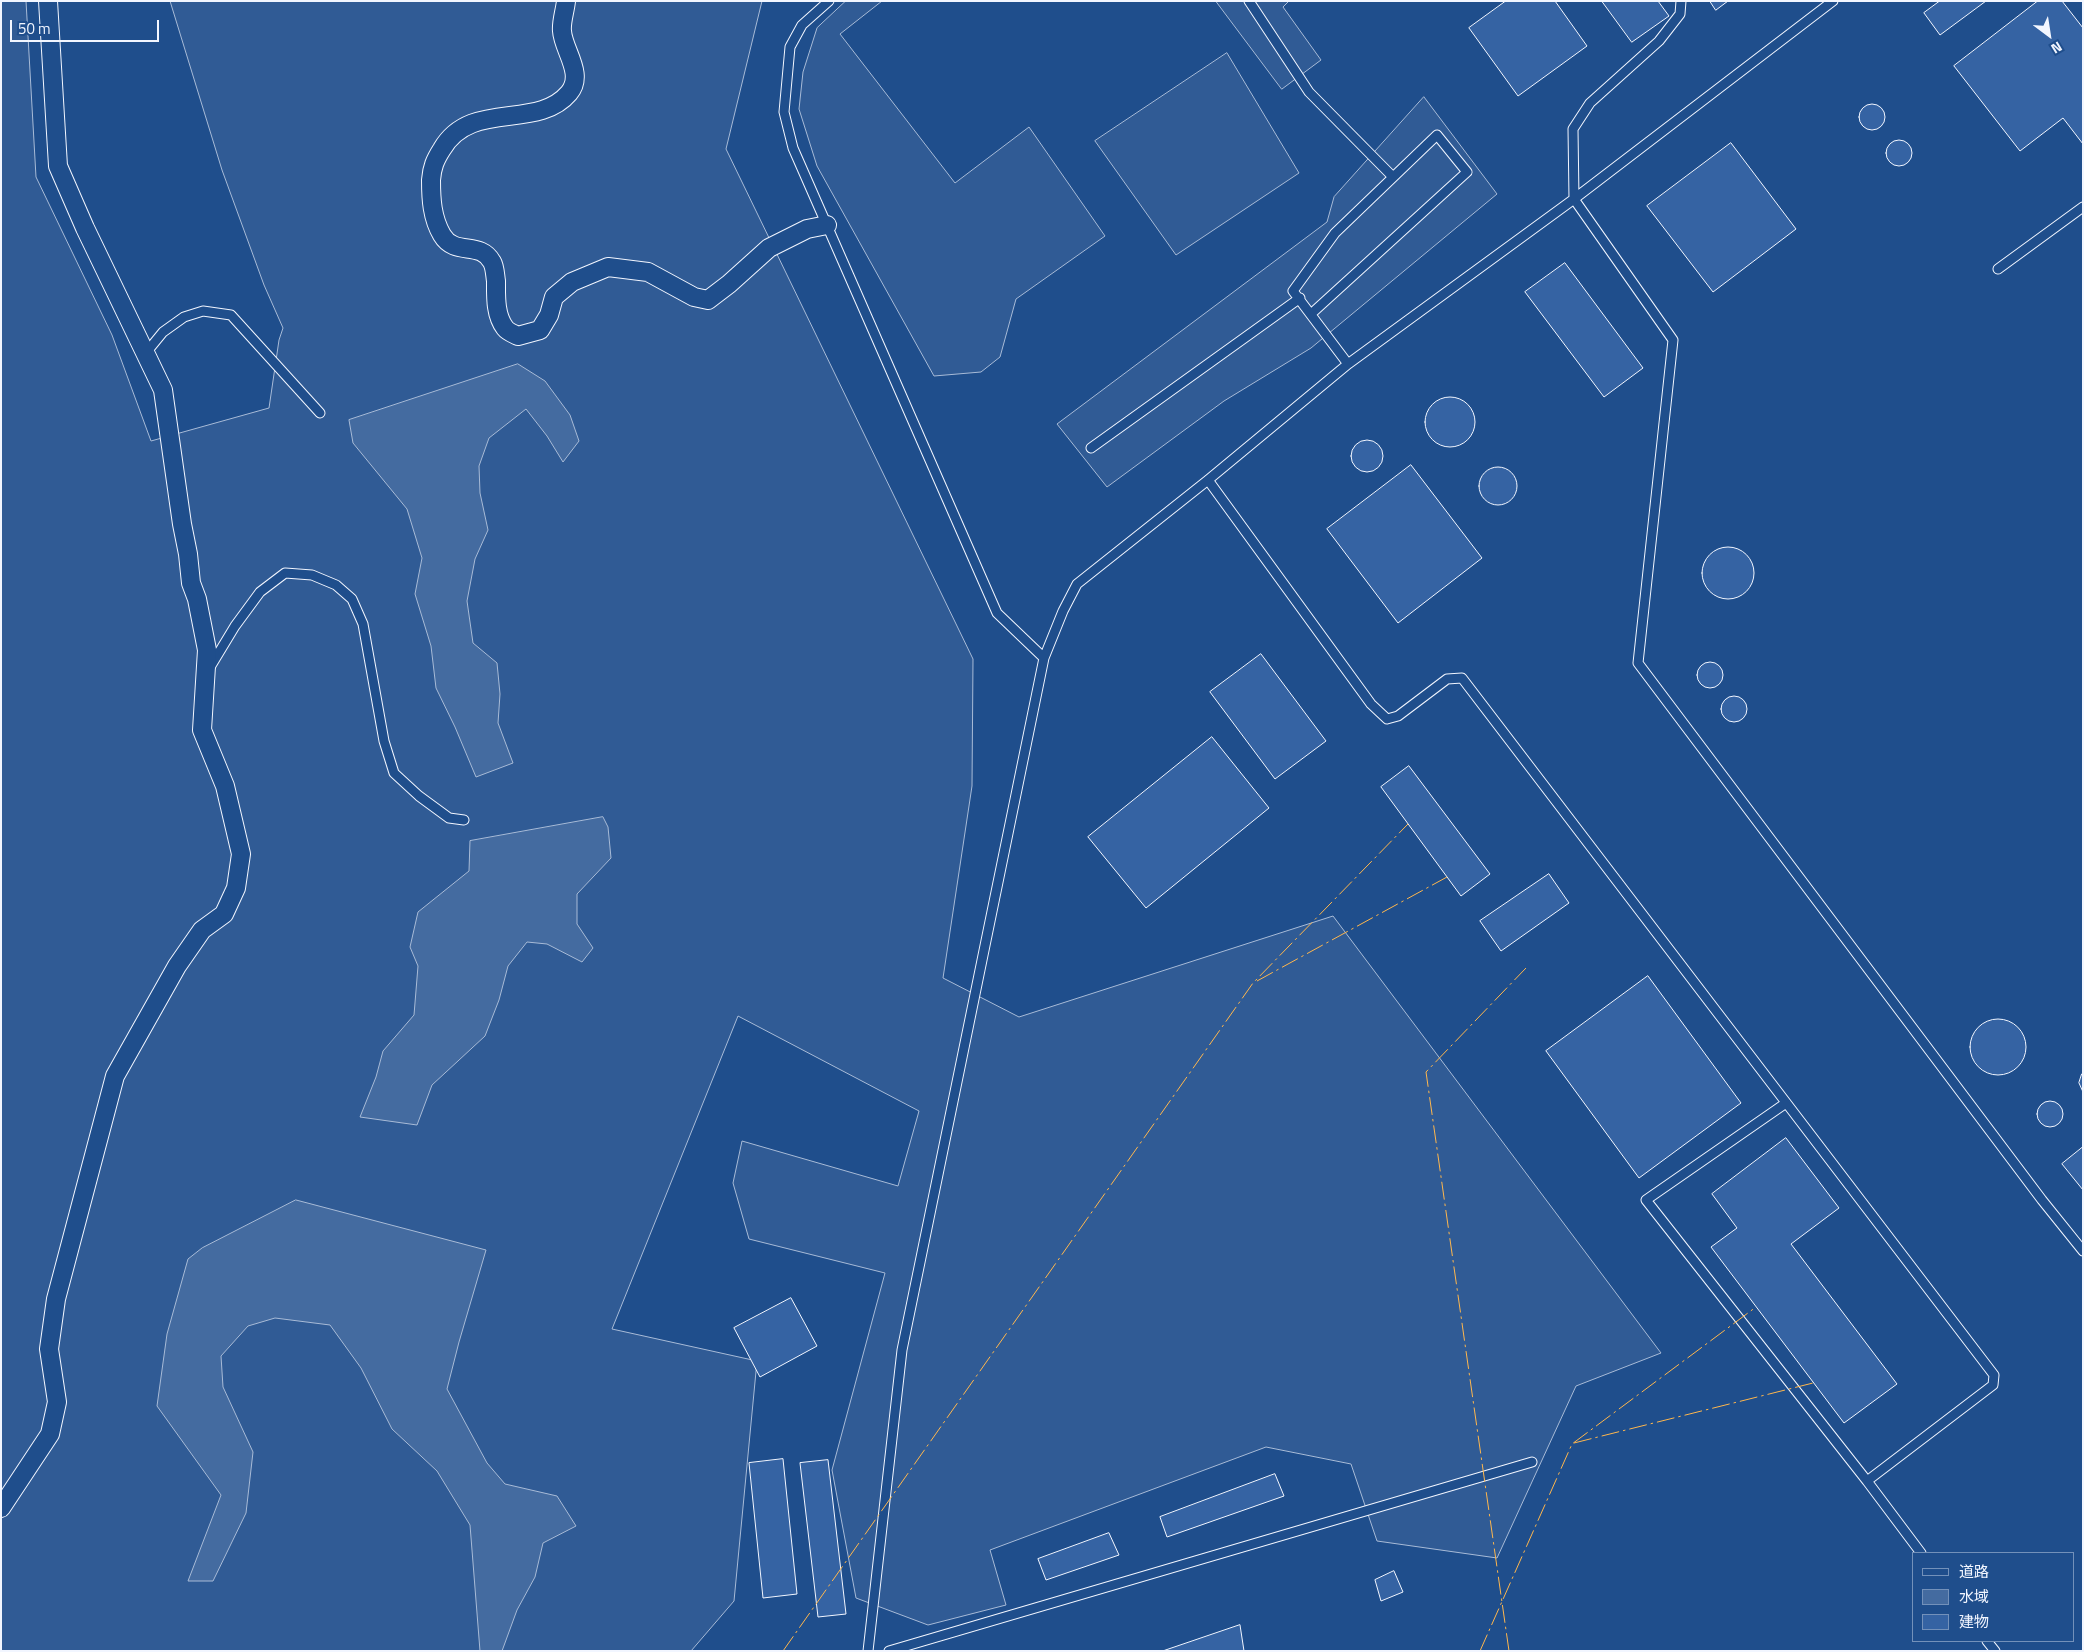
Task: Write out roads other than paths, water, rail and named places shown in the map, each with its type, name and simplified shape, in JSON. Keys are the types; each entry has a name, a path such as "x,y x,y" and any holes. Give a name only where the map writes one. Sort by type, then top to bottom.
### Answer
{"street":[{"path":"1,1508 50,1434 57,1402 49,1349 56,1299 115,1076 177,966 202,930 224,914 236,888 241,854 225,786 202,730 207,650 197,599 191,583 163,390 84,228 58,166 48,1"},
{"path":"566,1 562,32 575,76 571,92 547,108 532,112 494,116 474,122 456,132 446,141 432,167 430,204 441,234 448,244 456,248 475,249 485,254 492,262 495,274 497,310 506,330 518,336 540,330 548,315 554,297 572,282 608,267 648,272 694,297 708,300 769,248 807,229 827,225"}],"lane":[{"path":"829,1 802,25 790,47 784,112 793,148 997,614 1044,658"},
{"path":"1249,1 1309,92 1393,177"},
{"path":"1681,1 1680,14 1660,41 1590,103 1573,129 1574,199 1673,340 1638,663 2042,1200 2083,1251"},
{"path":"868,1651 902,1350 1044,658 1063,610 1077,584 1208,480 1348,364 1574,199 1833,1"},
{"path":"1311,314 1467,172 1437,135 1335,233 1293,291 1348,364"},
{"path":"1998,269 2083,207"},
{"path":"1092,448 1300,298"},
{"path":"146,354 163,332 184,317 204,311 231,315 320,413"},
{"path":"1208,480 1371,704 1387,719 1398,716 1447,679 1462,678 1994,1375 1993,1385 1867,1481"},
{"path":"205,676 235,626 260,592 285,573 312,575 336,586 352,600 363,624 384,741 394,772 419,796 450,818 464,820"},
{"path":"1786,1102 1646,1200 1867,1481 1920,1552"},
{"path":"889,1651 1532,1462"},
{"path":"914,1643 921,1651"}],"water":[{"path":"518,364 545,381 570,415 579,441 563,462 547,436 526,409 489,438 479,466 480,493 488,530 475,559 467,601 473,643 497,663 500,694 498,723 513,763 476,777 436,688 431,646 415,594 422,558 407,509 353,443 349,420"},
{"path":"603,817 608,827 611,858 577,894 577,924 593,948 582,962 547,944 527,942 508,966 499,1000 485,1036 432,1085 417,1125 360,1117 376,1077 383,1051 414,1015 418,966 410,947 418,912 469,871 470,841"},
{"path":"296,1200 486,1250 447,1389 487,1463 505,1484 557,1496 576,1526 543,1543 535,1577 517,1610 502,1651 480,1651 470,1525 437,1471 392,1429 361,1368 330,1325 275,1318 248,1326 221,1356 223,1387 253,1452 246,1513 213,1581 188,1581 221,1495 157,1406 167,1334 188,1259 202,1248"}]}
